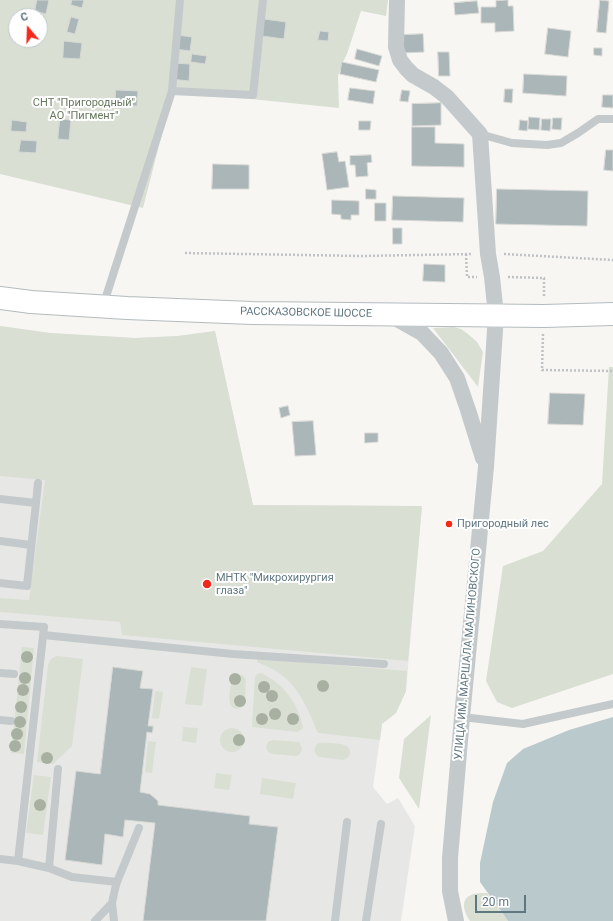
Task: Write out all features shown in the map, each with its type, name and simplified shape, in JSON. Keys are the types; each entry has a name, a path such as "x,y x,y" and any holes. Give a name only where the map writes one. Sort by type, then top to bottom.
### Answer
{"main road":[{"name":"РАССКАЗОВСКОЕ ШОССЕ","path":"0,298 30,302 252,312 544,316 613,314"}],"street":[{"path":"397,0 396,46 400,60 413,74 434,86 446,97 480,134"},
{"name":"УЛИЦА ИМ. МАРШАЛА МАЛИНОВСКОГО","path":"456,921 450,891 450,858 486,467 496,315 488,254 480,134"},
{"path":"388,314 422,333 441,353 457,378 486,467"}],"lane":[{"path":"103,306 172,91 180,0"},
{"path":"172,91 253,94 263,0"},
{"path":"480,134 512,143 547,146 561,143 598,119 613,119"},
{"path":"0,583 27,586 38,483"},
{"path":"0,499 36,503"},
{"path":"0,541 31,545"},
{"path":"0,624 44,627 18,860"},
{"path":"43,635 232,654 384,664"},
{"path":"0,672 14,674"},
{"path":"462,717 524,724 613,704"},
{"path":"0,720 11,721"},
{"path":"49,868 58,769"},
{"path":"335,921 347,822"},
{"path":"366,921 380,824"},
{"path":"114,921 112,903 117,882 139,828"},
{"path":"0,859 18,860 49,868 72,877 117,882"},
{"path":"95,921 112,903"}],"path":[{"path":"185,253 362,256 488,254 613,260"}],"shaded area":[{"name":"МНТК \"Микрохирургия глаза\"","path":"0,326 50,333 135,338 178,336 215,331 253,505 422,506 406,691 396,713 382,724 373,787 387,804 398,798 415,826 401,921 0,921"},
{"path":"613,717 613,921 508,921 480,882 480,863 493,802 507,763 523,749 569,730"}],"green space":[{"name":"СНТ \"Пригородный\" АО \"Пигмент\"","path":"0,0 388,0 386,16 361,11 338,76 339,108 173,91 143,208 0,174"},
{"path":"0,326 50,333 135,338 178,336 215,331 253,505 422,506 408,661 122,635 120,622 0,612 0,598 29,600 45,480 0,476"},
{"path":"454,327 461,329 468,334 477,342 483,352 478,387 433,328"},
{"path":"609,367 613,367 613,674 512,708 497,702 486,681 503,566 543,551 602,484"},
{"path":"22,647 34,648 24,754 11,753"},
{"path":"58,656 83,659 72,746 53,764 37,762 48,665 54,657"},
{"path":"259,659 407,671 406,691 396,713 382,724 380,740 318,733 306,706 290,682 282,675 257,662"},
{"path":"191,667 207,669 202,706 185,704"},
{"path":"261,673 276,682 289,695 301,719 303,728 301,730 297,732 252,727 255,677 257,674"},
{"path":"236,674 240,674 246,681 244,704 239,709 232,707 229,700 231,680"},
{"path":"155,691 163,692 159,719 152,718"},
{"path":"431,715 419,809 399,778 404,739"},
{"path":"183,727 198,728 196,743 182,741"},
{"path":"232,728 240,732 244,740 240,748 232,752 224,748 220,740 224,732"},
{"path":"273,740 299,742 302,750 297,756 272,754 268,752 266,747 268,742"},
{"path":"148,741 156,742 152,773 145,772"},
{"path":"319,743 335,743 344,745 350,749 350,754 348,758 343,760 319,757 314,750"},
{"path":"216,773 232,775 229,790 214,788"},
{"path":"34,775 51,777 43,835 26,833"},
{"path":"262,778 296,783 293,799 260,794"},
{"path":"487,893 508,921 470,921 466,915 464,907 465,900 473,894"}],"building":[{"path":"37,0 49,0 47,8 36,8"},
{"path":"72,0 84,0 82,8 71,5"},
{"path":"508,0 508,6 513,6 514,31 495,32 495,23 481,23 481,7 496,7 496,1"},
{"path":"600,0 609,1 606,33 597,32"},
{"path":"477,1 479,13 455,15 454,3"},
{"path":"71,17 79,19 75,34 67,32"},
{"path":"264,19 286,22 284,39 262,36"},
{"path":"548,28 571,31 568,57 545,54"},
{"path":"320,31 329,32 328,41 318,40"},
{"path":"423,34 424,52 402,53 401,35"},
{"path":"177,35 192,37 190,51 175,49"},
{"path":"64,41 82,43 80,59 63,58"},
{"path":"594,48 602,48 602,56 594,55"},
{"path":"357,49 382,56 379,66 355,59"},
{"path":"438,52 449,52 450,76 439,76"},
{"path":"192,54 207,56 205,64 191,62"},
{"path":"342,62 379,70 376,82 340,74"},
{"path":"171,63 190,64 189,81 170,79"},
{"path":"524,74 567,76 566,96 523,93"},
{"path":"350,88 375,91 373,104 348,100"},
{"path":"505,89 513,89 512,103 504,102"},
{"path":"116,90 138,91 137,106 115,104"},
{"path":"402,90 410,91 408,102 400,101"},
{"path":"603,95 613,95 613,108 602,107"},
{"path":"441,103 441,125 412,126 412,104"},
{"path":"529,117 540,118 539,130 528,129"},
{"path":"553,118 562,118 561,130 552,129"},
{"path":"60,119 71,120 69,140 58,139"},
{"path":"542,119 551,119 550,131 541,130"},
{"path":"12,120 27,122 26,132 11,131"},
{"path":"520,120 528,121 527,131 519,130"},
{"path":"359,121 371,121 370,130 359,130"},
{"path":"412,127 435,127 435,143 464,144 464,167 412,166"},
{"path":"21,140 37,141 36,153 19,152"},
{"path":"606,150 613,150 613,171 604,170"},
{"path":"337,152 339,162 345,161 349,187 327,190 322,154"},
{"path":"371,155 372,162 367,163 368,176 356,177 355,165 350,165 350,156"},
{"path":"213,164 249,165 249,189 212,189"},
{"path":"366,189 376,190 376,199 366,199"},
{"path":"497,189 588,191 587,226 496,224"},
{"path":"393,196 464,198 463,222 392,220"},
{"path":"332,200 359,201 359,215 351,215 351,220 341,219 341,215 332,214"},
{"path":"375,203 386,203 386,221 375,221"},
{"path":"393,228 402,228 402,244 393,244"},
{"path":"424,264 445,265 445,282 423,281"},
{"path":"550,393 585,394 583,425 548,424"},
{"path":"288,406 290,415 281,418 279,408"},
{"path":"313,421 316,455 295,456 292,422"},
{"path":"365,433 378,433 378,442 365,443"},
{"path":"113,667 143,671 140,688 153,689 148,726 153,726 153,730 152,733 147,732 140,792 150,794 158,801 158,805 250,816 249,824 278,827 266,921 143,921 155,823 125,820 123,837 105,834 102,865 65,860 76,771 100,774"}],"place":[{"name":"Пригородный лес","path":"449,524"},
{"name":"МНТК \"Микрохирургия глаза\"","path":"207,584"}]}
